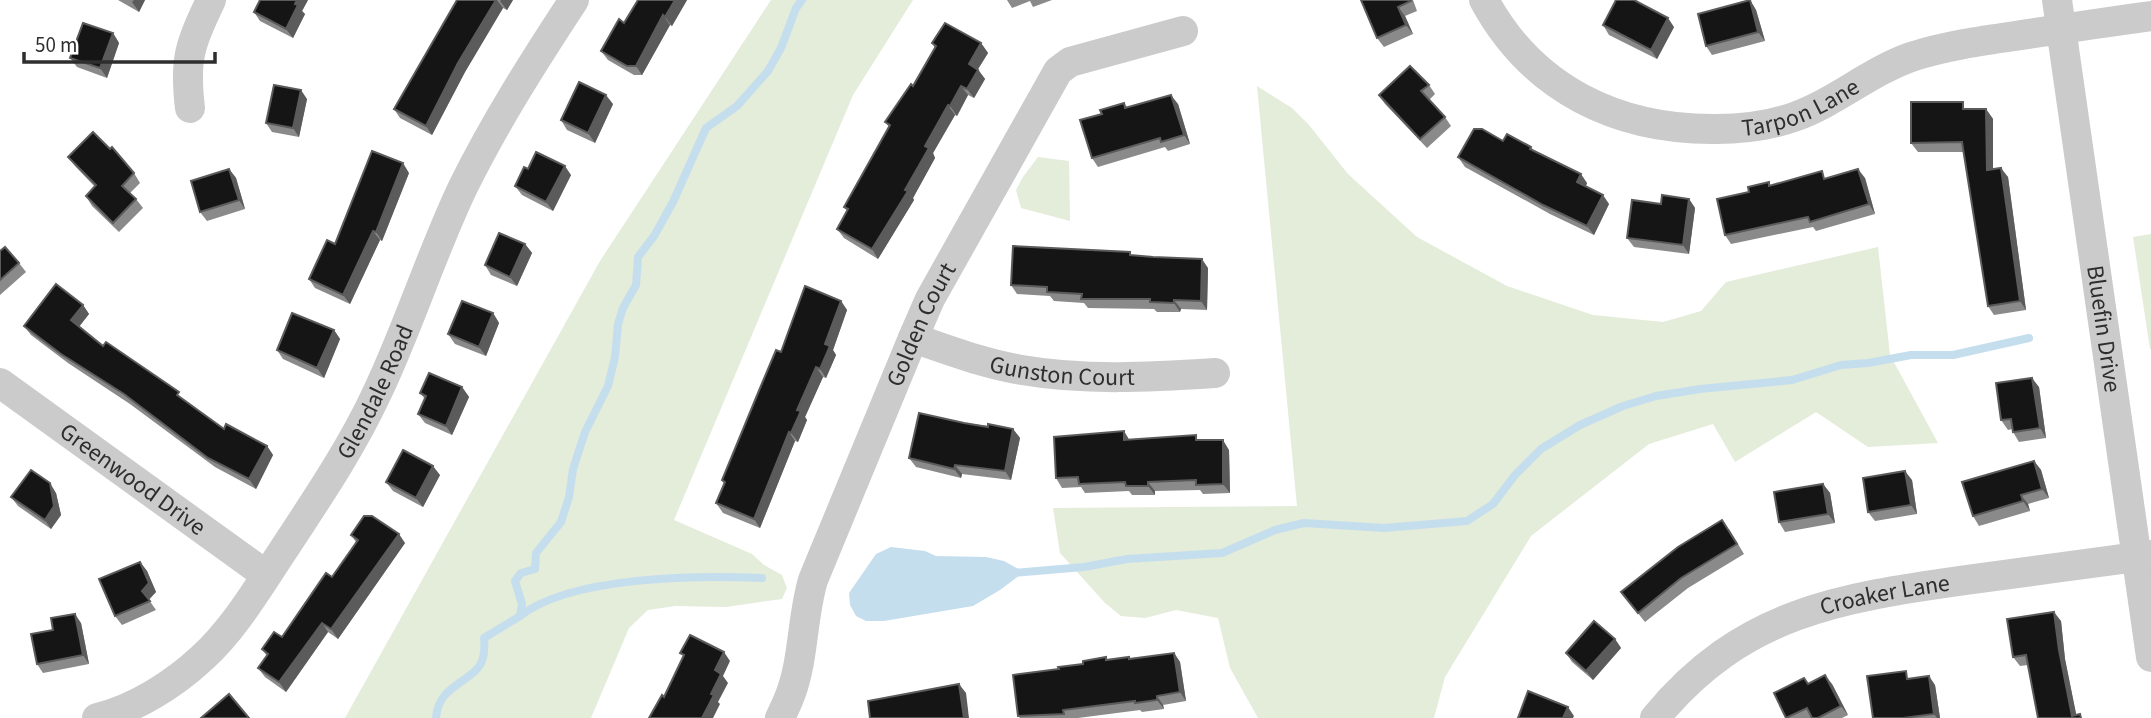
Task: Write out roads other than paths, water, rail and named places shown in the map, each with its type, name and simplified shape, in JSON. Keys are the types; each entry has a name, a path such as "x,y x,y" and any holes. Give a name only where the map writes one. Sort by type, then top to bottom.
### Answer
{"street":[{"path":"190,108 186,80 188,58 211,0"},
{"name":"Glendale Road","path":"97,718 140,701 174,681 203,657 228,630 266,575 355,437 378,392 463,187 503,111 574,0"},
{"name":"Tarpon Lane","path":"1484,0 1516,47 1544,75 1577,97 1607,111 1638,120 1690,129 1733,129 1792,118 1818,108 1868,76 1910,58 2059,14 2151,16"},
{"name":"Bluefin Drive","path":"2059,14 2144,556 2151,657"},
{"name":"Golden Court","path":"780,718 792,692 803,621 813,580 913,338 930,299 1058,71 1070,62 1183,31"},
{"name":"Gunston Court","path":"913,338 976,360 1022,370 1077,376 1215,373"},
{"name":"Greenwood Drive","path":"0,383 266,575"},
{"name":"Croaker Lane","path":"1655,718 1705,666 1741,640 1781,620 1814,608 1885,591 2144,556"}],"water":[{"path":"891,547 925,551 936,556 986,557 1004,561 1024,572 973,606 884,621 866,621 856,616 850,605 849,593 876,554"}],"waterway":[{"path":"436,718 441,700 446,694 480,666 484,654 484,638 520,616 522,604 515,581 521,573 535,569 536,553 561,522 585,432 608,386 615,357 618,324 623,308 636,285 638,257 654,236 673,202 706,128 737,106 768,71 802,0"},
{"path":"1014,573 1084,567 1127,559 1222,553 1275,530 1304,523 1384,528 1467,521 1493,504 1515,475 1541,449 1580,425 1623,406 1656,396 1700,389 1792,380 1841,365 1911,355 1953,355 2029,338"},
{"path":"520,616 542,603 602,586 671,578 762,578"}]}
